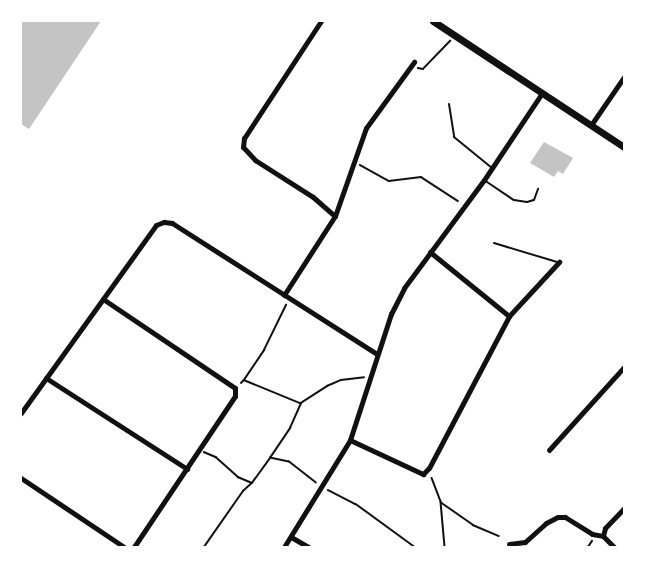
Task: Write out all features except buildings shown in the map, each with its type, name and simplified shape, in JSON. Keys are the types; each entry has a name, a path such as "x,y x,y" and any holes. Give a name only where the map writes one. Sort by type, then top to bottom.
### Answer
{"main road":[{"path":"434,21 624,147"}],"street":[{"path":"321,21 250,128 243,147 255,160 313,197 336,216"},
{"path":"284,296 336,216 366,128 412,64"},
{"path":"591,125 624,77"},
{"path":"284,547 350,440 391,314 404,288 484,180 542,93"},
{"path":"21,413 156,225 164,222 172,223 377,354"},
{"path":"430,252 509,316"},
{"path":"350,440 423,474 429,468 509,316 559,262"},
{"path":"103,299 235,388 235,396 134,547"},
{"path":"549,450 624,367"},
{"path":"46,378 187,469"},
{"path":"21,478 124,547"},
{"path":"603,536 605,528 624,508"},
{"path":"509,544 525,542 546,523 558,517 565,517 591,534 603,536 614,547"},
{"path":"291,537 308,547"}],"lane":[{"path":"449,104 454,137 492,168"},
{"path":"484,180 514,200 527,202 534,200 538,189"},
{"path":"494,243 559,262"}],"path":[{"path":"412,64 423,69 450,41"},
{"path":"354,161 389,181 421,177 464,204"},
{"path":"241,383 264,350 286,304"},
{"path":"204,547 243,491 252,483 270,458 290,428 301,403 334,383 365,377"},
{"path":"244,380 301,403"},
{"path":"203,452 216,457 238,477 252,483"},
{"path":"270,458 290,462 317,484"},
{"path":"432,478 441,502 445,547"},
{"path":"328,490 356,504 415,547"},
{"path":"441,502 473,525 499,536"},
{"path":"588,547 592,541"}]}
